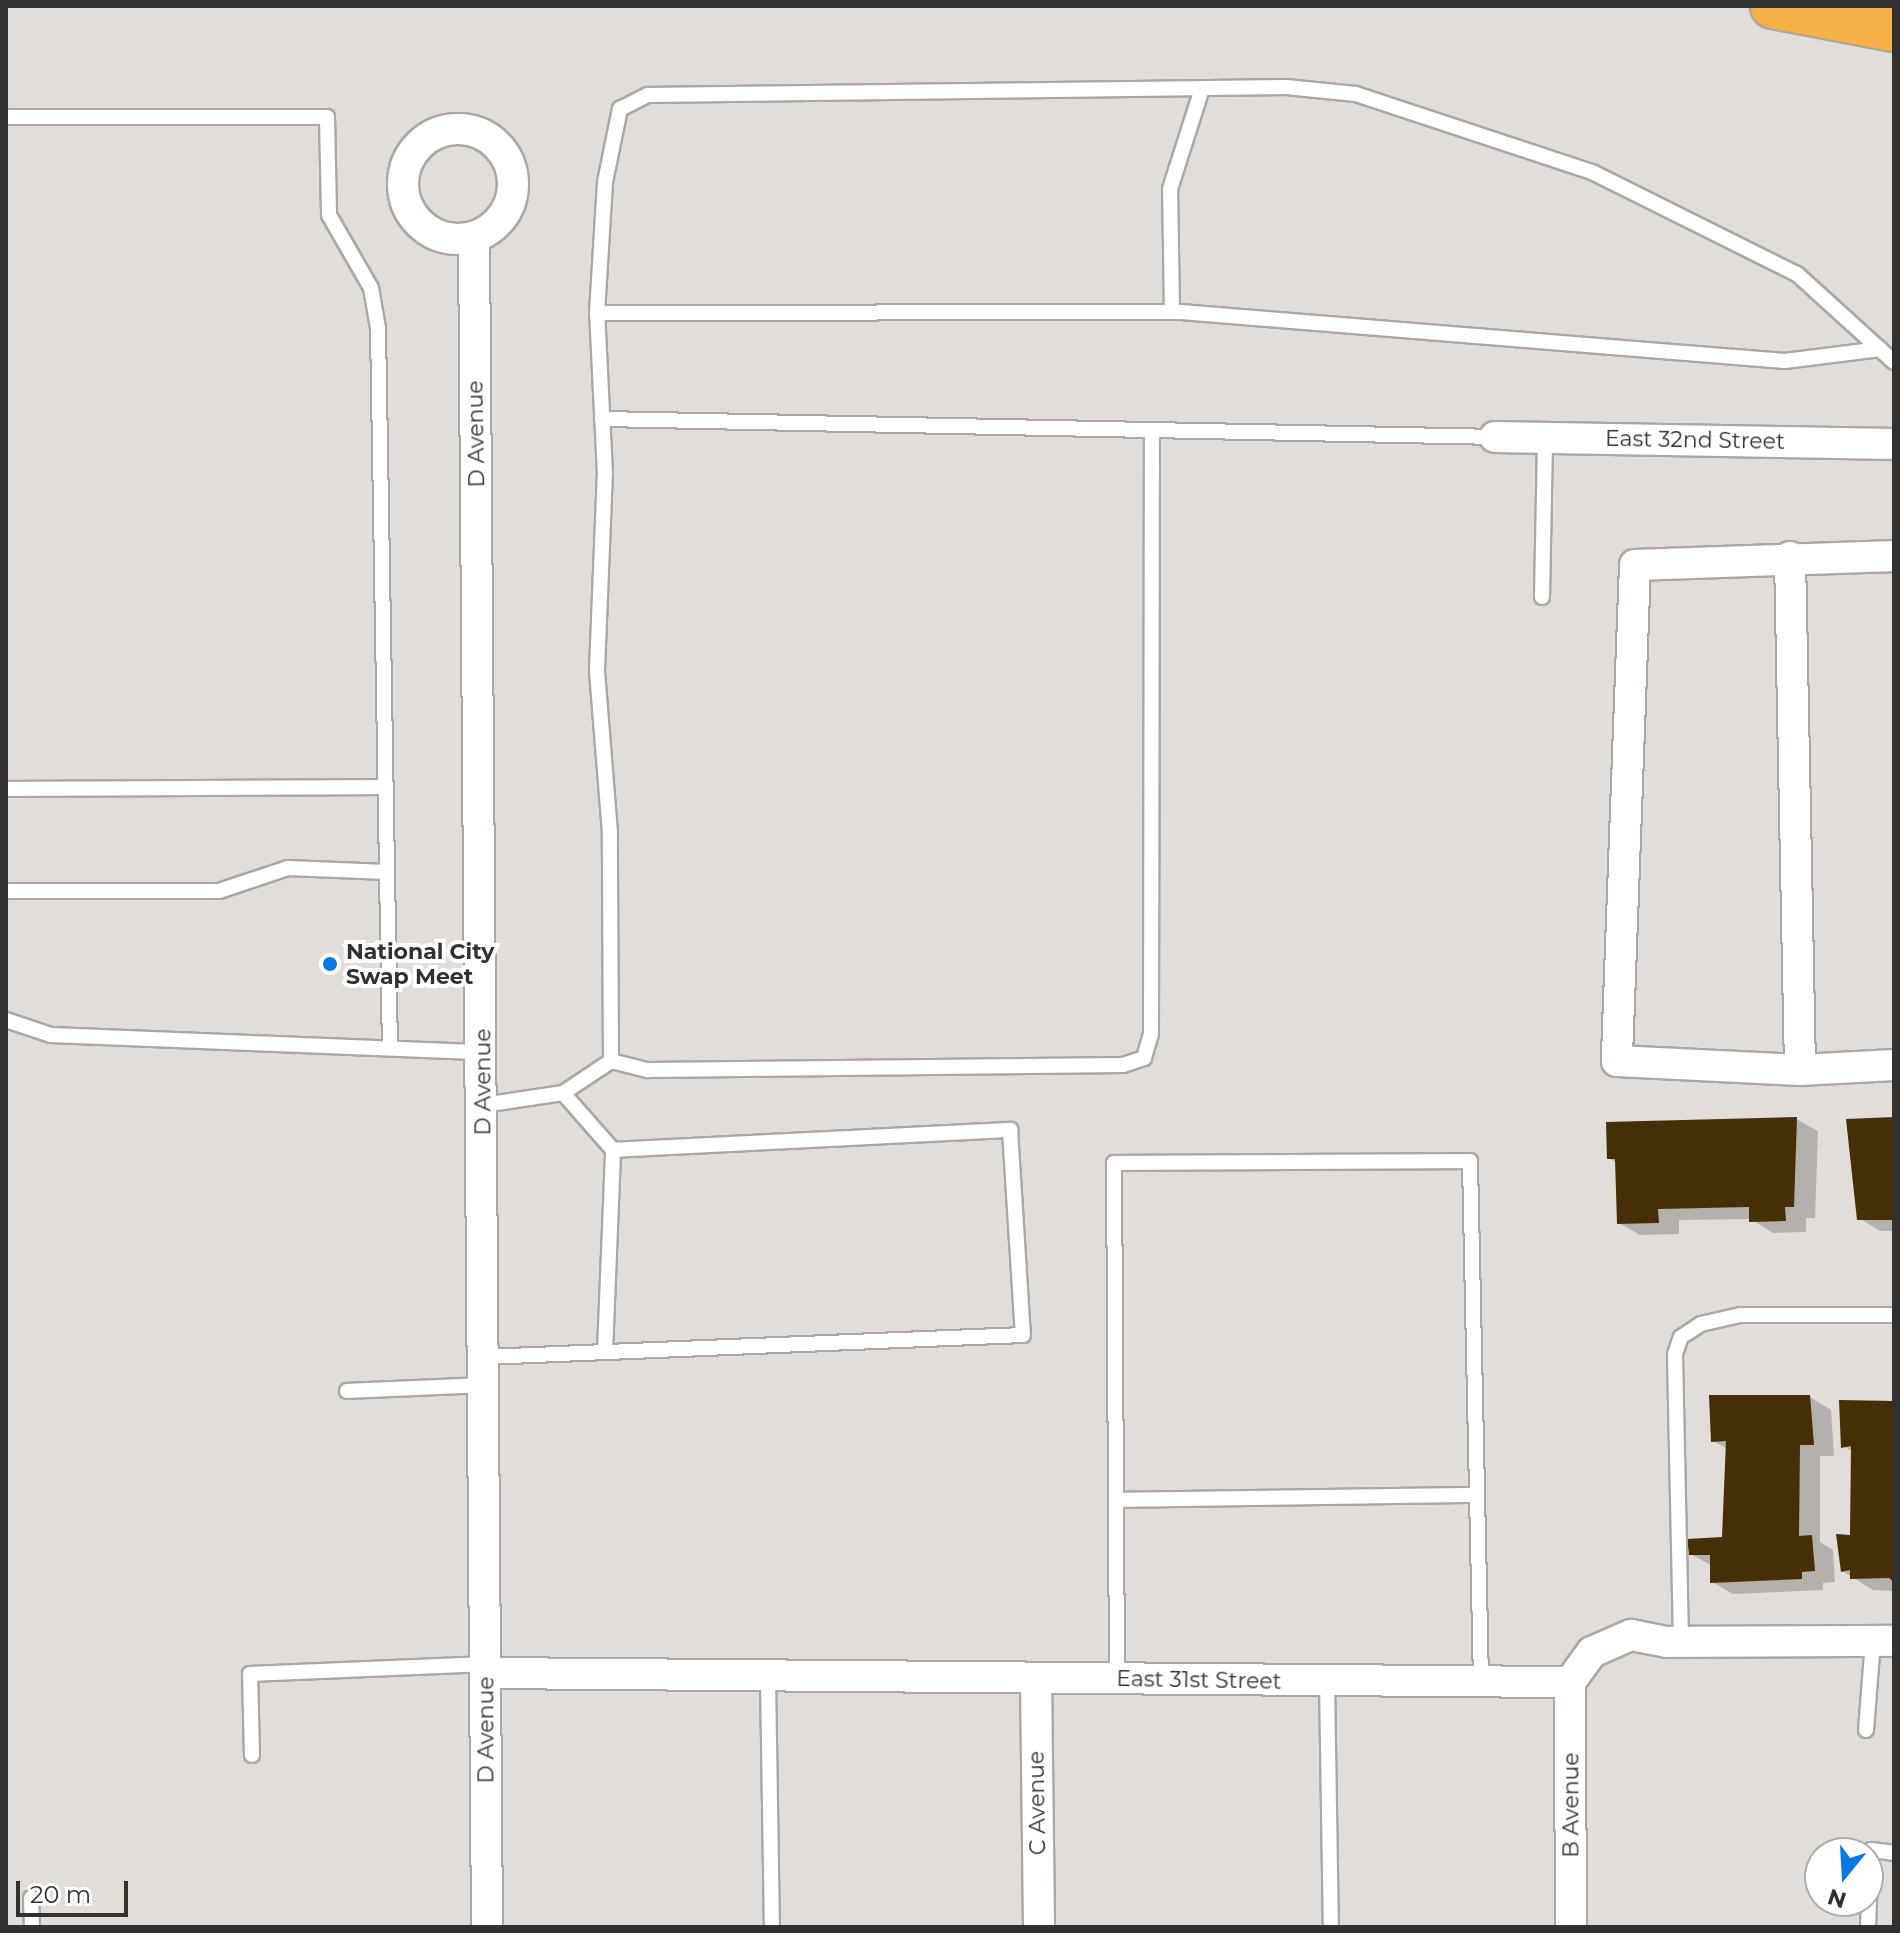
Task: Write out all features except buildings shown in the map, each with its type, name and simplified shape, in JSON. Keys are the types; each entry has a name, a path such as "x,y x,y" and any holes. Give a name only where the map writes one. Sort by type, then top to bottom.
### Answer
{"highway":[{"path":"1773,6 1894,29"}],"street":[{"name":"D Avenue","path":"474,237 483,1052 487,1927"},
{"name":"East 32nd Street","path":"1495,437 1894,444"},
{"path":"1894,556 1790,557 1635,565 1617,1061 1800,1070 1894,1065"},
{"path":"1790,557 1800,1070"},
{"path":"1570,1682 1592,1652 1631,1635 1681,1642 1883,1641"},
{"name":"East 31st Street","path":"486,1669 768,1678 1570,1682"},
{"name":"C Avenue","path":"1036,1679 1039,1927"},
{"name":"B Avenue","path":"1570,1682 1571,1927"}],"lane":[{"path":"611,1061 610,833 597,670 602,419 597,313 605,182 620,109 648,95 1286,87 1356,94 1592,172 1797,274 1894,362"},
{"path":"1172,312 1170,189 1202,89"},
{"path":"6,117 327,117 329,215 371,288 378,328 390,1048"},
{"path":"597,313 1172,312 1785,361 1880,349"},
{"path":"602,419 1495,437"},
{"path":"483,1105 563,1093 611,1061 648,1070 1123,1065 1144,1058 1151,1034 1152,430"},
{"path":"1542,597 1545,438"},
{"path":"6,789 386,787"},
{"path":"6,891 219,891 288,868 387,872"},
{"path":"6,1020 51,1035 483,1052"},
{"path":"563,1093 613,1150 605,1352"},
{"path":"347,1391 605,1352 1023,1335 1010,1130 613,1150"},
{"path":"1117,1679 1114,1163 1470,1161 1481,1682"},
{"path":"1681,1642 1675,1354 1681,1337 1701,1324 1740,1315 1894,1315"},
{"path":"1116,1500 1477,1495"},
{"path":"1866,1730 1883,1641"},
{"path":"252,1755 250,1674 486,1669"},
{"path":"768,1678 772,1927"},
{"path":"1327,1681 1331,1927"},
{"path":"1868,1927 1871,1850 1894,1853"},
{"path":"31,1898 32,1927"}],"place":[{"name":"National City Swap Meet","path":"330,964"}]}
